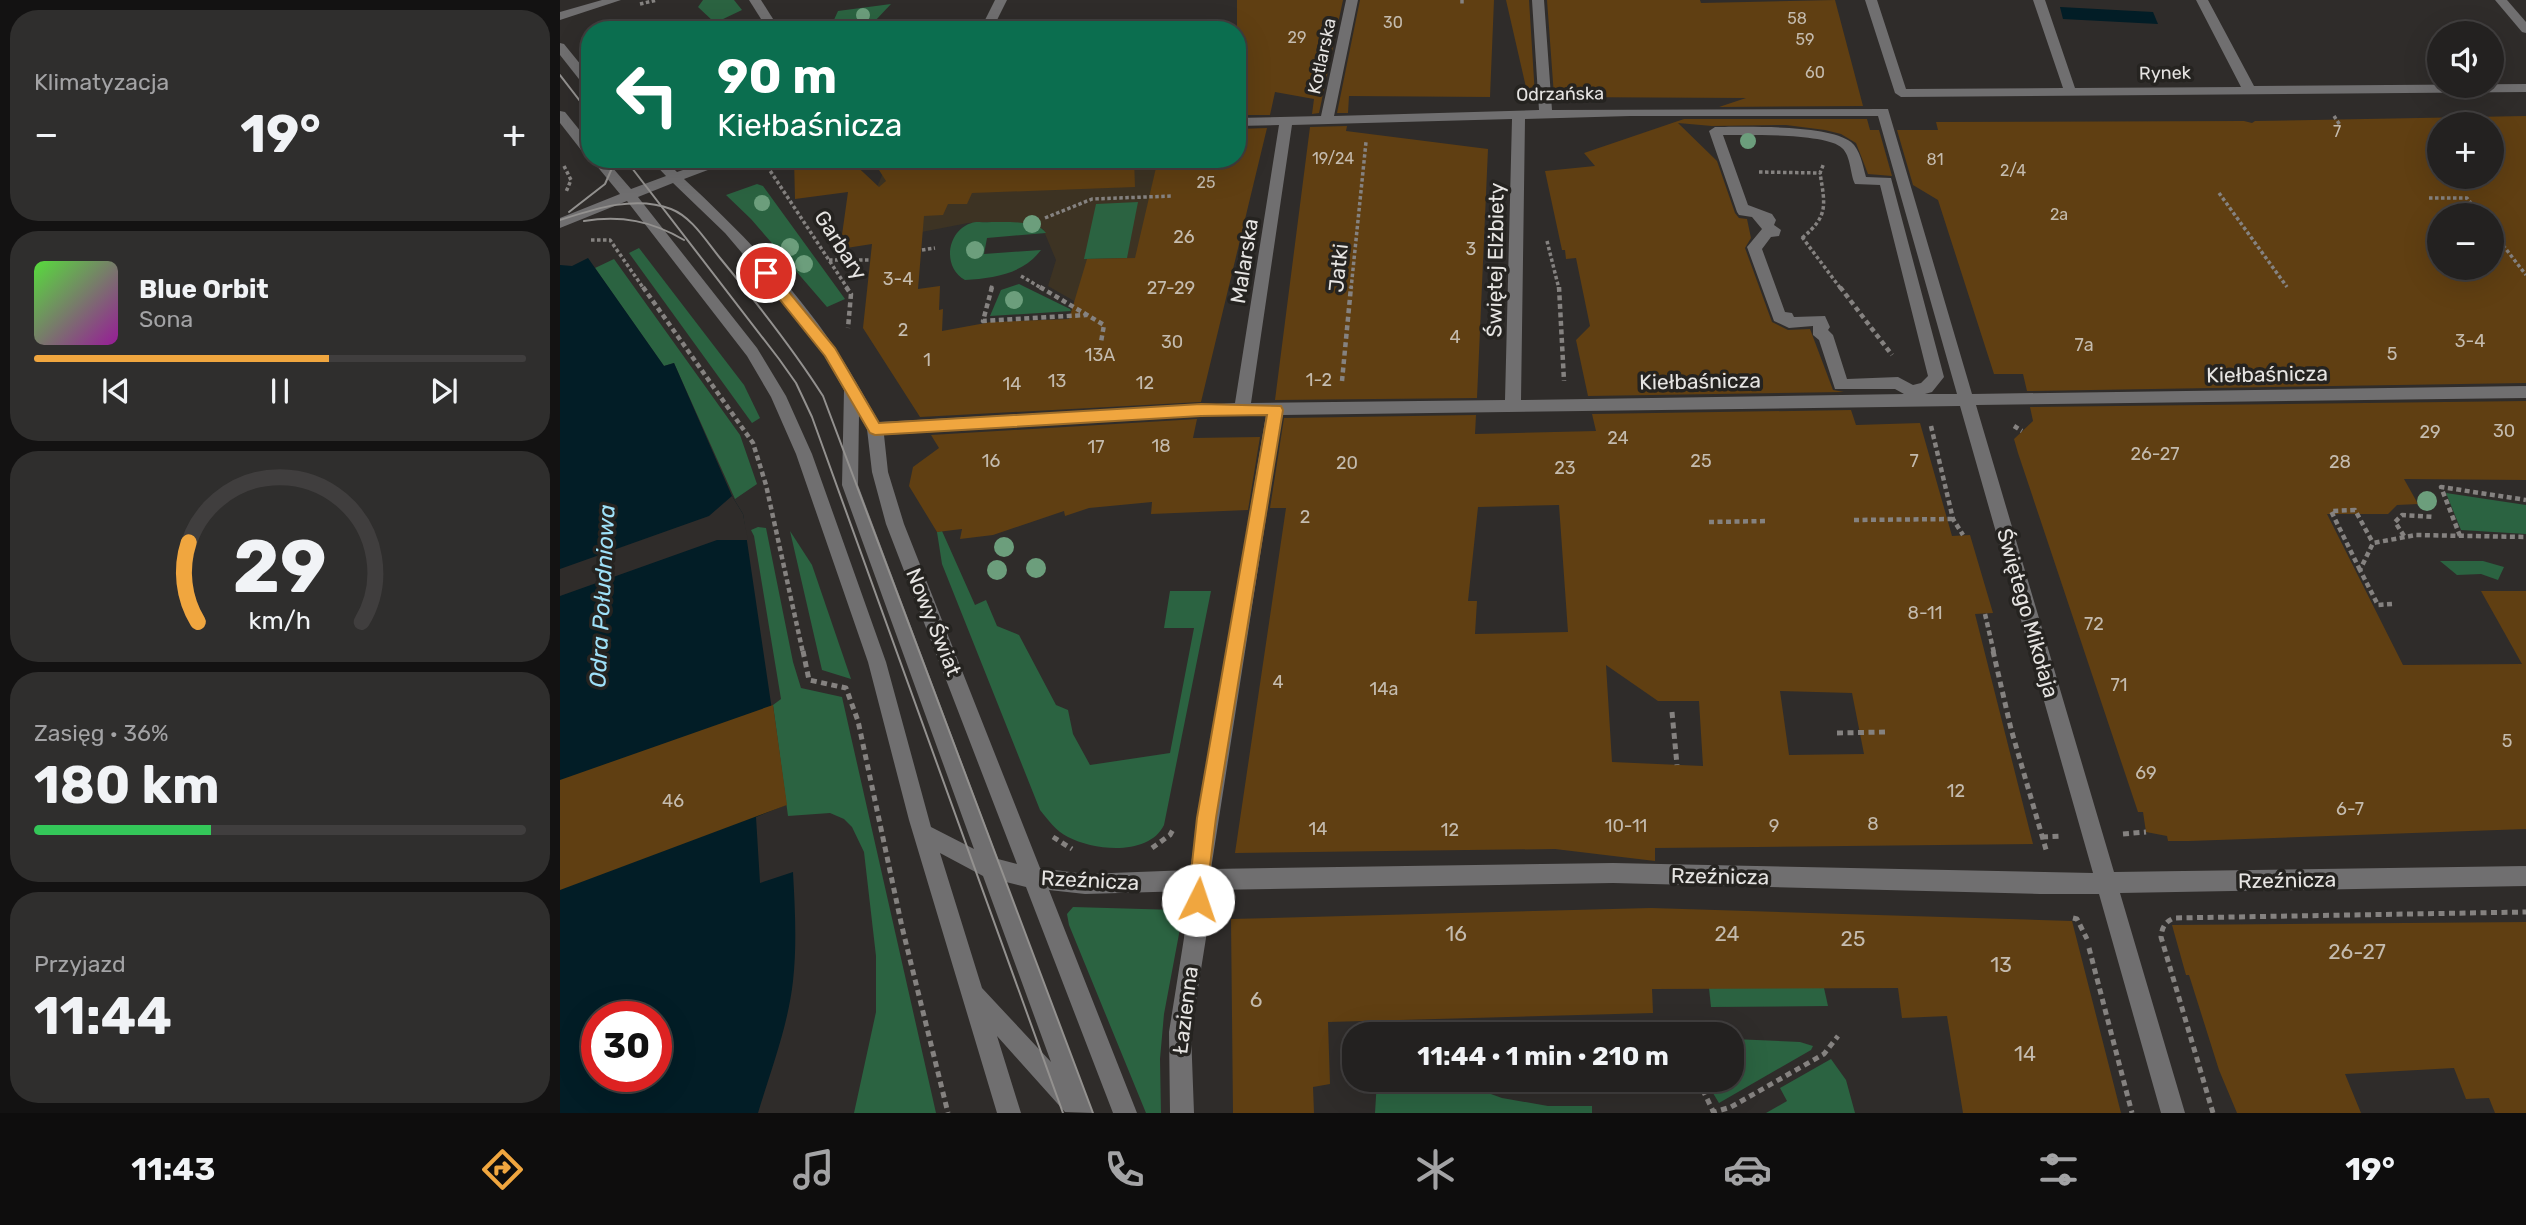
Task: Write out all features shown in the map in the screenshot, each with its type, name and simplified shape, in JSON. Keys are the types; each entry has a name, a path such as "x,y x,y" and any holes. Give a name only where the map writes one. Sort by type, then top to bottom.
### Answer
{"street":[{"path":"560,16 615,0"},
{"path":"755,0 768,21"},
{"path":"990,21 1001,0"},
{"name":"Kotlarska","path":"1327,119 1352,0"},
{"path":"1538,0 1551,113"},
{"path":"1871,0 1901,93 1883,113"},
{"path":"2039,0 2070,91"},
{"path":"2202,0 2249,89"},
{"path":"2501,0 2526,29"},
{"path":"560,47 581,74"},
{"name":"Rynek","path":"1901,93 2526,88"},
{"name":"Odrzańska","path":"1246,121 1551,113 1883,113"},
{"name":"Świętego Mikołaja","path":"1883,113 2173,1113"},
{"name":"Świętej Elżbiety","path":"1513,406 1519,114"},
{"path":"560,115 581,141"},
{"name":"Malarska","path":"1242,410 1286,120"},
{"path":"1715,131 1762,131 1838,139 1843,142 1849,146 1860,181 1886,181 1936,377 1922,394 1910,391 1898,383 1840,385 1825,335 1821,335 1820,320 1789,323 1787,317 1779,317 1754,247 1767,232 1774,233 1774,230 1769,229 1765,221 1769,220 1767,217 1763,218 1751,209 1749,213 1744,212 1715,131"},
{"path":"605,168 752,352 778,396 814,480 877,662 924,834 1009,1113"},
{"name":"Nowy Świat","path":"666,168 730,230 797,308 830,352 875,429 880,472 895,524 1125,1113"},
{"path":"560,223 703,168"},
{"path":"851,391 850,485 1081,1113"},
{"name":"Kiełbaśnicza","path":"875,429 1242,410 1513,406 1964,393 2526,392"},
{"name":"Łazienna","path":"1182,1113 1180,1032 1195,938 1206,818 1275,410"},
{"name":"Rzeźnicza","path":"924,834 989,867 1033,878 1097,884 1612,873 2056,883 2526,876"},
{"path":"972,992 1081,1113"}],"path":[{"path":"1462,0 1462,6"},
{"name":"Jatki","path":"1340,410 1367,132"},
{"path":"1761,183 1753,172 1821,173 1829,152 1843,142"},
{"path":"560,161 571,180 570,186 560,198"},
{"path":"745,169 752,168"},
{"name":"Garbary","path":"768,168 851,294 848,329"},
{"path":"2219,193 2287,287"},
{"path":"1045,218 1092,199 1172,196"},
{"path":"2429,198 2467,198 2471,203"},
{"path":"1794,227 1922,394 1954,519 1963,535"},
{"path":"1546,238 1559,282 1565,390"},
{"path":"587,240 610,240 753,443 770,501 809,680 846,688 858,721 902,927 948,1113"},
{"path":"2504,247 2526,275"},
{"path":"922,250 936,248"},
{"path":"828,260 871,260"},
{"path":"1021,276 1104,325 1101,342"},
{"path":"992,285 982,321 1086,315"},
{"path":"2460,536 2441,487 2526,500"},
{"path":"2373,543 2355,510 2332,511 2378,605 2392,604"},
{"path":"2404,536 2395,522 2402,515 2434,517"},
{"path":"1854,520 1954,519"},
{"path":"1709,522 1768,521"},
{"path":"2373,543 2404,536 2526,537"},
{"path":"2360,570 2373,543"},
{"path":"1985,614 2008,729 2064,915 2077,919 2086,937 2132,1113"},
{"path":"1672,712 1676,765"},
{"path":"1837,733 1885,732"},
{"path":"1141,852 1156,846 1170,835 1177,822"},
{"path":"1045,831 1077,851"},
{"path":"2134,834 2146,832"},
{"path":"2213,1113 2161,937 2161,929 2168,920 2188,917 2526,912"},
{"path":"1703,1092 1713,1113 1731,1107 1824,1054 1838,1036"}],"shaded area":[{"path":"885,168 1156,168 1146,218 1243,212 1107,320 1048,286 1056,260 1043,229 987,222 901,236 877,187"}],"green space":[{"path":"703,0 734,0 742,10 722,21 713,21 698,7"},
{"path":"891,4 875,21 833,21 838,11"},
{"path":"757,184 763,186 845,299 827,307 751,219 726,195"},
{"path":"1138,202 1127,258 1084,259 1096,204"},
{"path":"976,222 1024,223 1041,228 1046,233 987,238 984,254 1041,250 1017,270 987,278 965,280 952,266 951,247 959,231"},
{"path":"639,248 744,385 760,418 752,423 629,253"},
{"path":"614,259 740,435 757,484 735,499 674,363 664,366 595,268"},
{"path":"1019,284 1071,311 990,316 1001,290"},
{"path":"2446,493 2526,505 2526,534 2461,530"},
{"path":"766,528 793,662 801,688 842,697 936,1113 854,1113 876,1012 876,956 864,852 852,827 844,819 830,813 788,816 773,705 781,699 751,530"},
{"path":"790,531 812,565 851,679 822,670"},
{"path":"942,531 975,605 986,600 997,626 1019,635 1056,705 1068,710 1073,734 1090,765 1170,753 1194,628 1164,628 1170,591 1211,591 1164,825 1157,835 1134,846 1106,848 1079,842 1064,835 1040,810 942,564 937,532"},
{"path":"2440,561 2483,561 2504,567 2498,580 2481,574 2457,575"},
{"path":"1073,907 1177,910 1182,918 1164,1014 1160,1059 1161,1113 1146,1113 1069,925 1067,914"},
{"path":"1709,988 1824,988 1828,1006 1711,1007"},
{"path":"1744,1039 1800,1042 1813,1046 1811,1050 1744,1089"},
{"path":"1831,1059 1846,1080 1855,1113 1766,1113 1787,1101 1780,1088"},
{"path":"1376,1092 1485,1092 1502,1098 1548,1106 1592,1106 1592,1113 1375,1113"},
{"path":"1712,1092 1738,1092 1719,1103"}],"water":[{"path":"2060,7 2153,12 2158,24 2063,19"},
{"name":"Odra Południowa","path":"588,258 664,366 674,363 732,496 743,514 786,805 756,817 760,883 793,872 795,913 791,998 758,1113 560,1113 560,265 572,266"}],"pier":[{"path":"732,496 743,514 748,540 717,540 560,596 560,569 709,516"}],"building":[{"path":"1237,0 1343,0 1319,113 1312,114 1314,99 1275,92 1270,115 1246,115 1246,21 1237,21"},
{"path":"1360,0 1494,0 1490,97 1349,96 1348,113 1337,113"},
{"path":"1506,0 1529,0 1535,96 1528,96"},
{"path":"1547,0 1700,0 1701,3 1835,0 1863,106 1719,107 1746,98 1556,97"},
{"path":"2504,116 2526,116 2526,383 2027,391 2023,374 1994,374 1938,200 1913,185 1897,130 1938,130 1936,122 2252,123 2427,118 2427,189 2504,189"},
{"path":"1684,119 1867,119 1870,130 1879,130 1892,176 1868,174 1856,143 1841,134 1825,130 1786,125 1712,126 1678,123 1717,161 1735,213 1739,218 1747,219 1751,238 1745,248 1772,322 1788,330 1810,329 1833,390 1844,392 1588,396 1576,340 1590,326 1576,258 1566,259 1565,250 1562,250 1545,171 1595,166 1584,153"},
{"path":"1347,126 1346,131 1488,149 1477,398 1275,400 1310,127"},
{"path":"1267,128 1201,402 920,417 863,328 872,244 840,249 848,192 795,199 794,168 859,168 879,187 886,181 878,168 1134,168 1135,187 972,193 967,204 948,204 943,215 924,216 918,289 940,286 942,331 991,322 1069,319 1087,259 1135,258 1156,168 1246,168 1246,129"},
{"path":"2526,401 2526,480 2404,479 2418,504 2397,505 2388,514 2327,514 2403,665 2522,664 2481,591 2526,591 2526,829 2189,841 2168,841 2167,836 2146,832 2143,812 2138,812 2014,439 2033,421 2030,407"},
{"path":"1851,410 1856,425 1920,423 1952,536 1970,535 1993,613 1975,614 2033,844 1655,848 1655,861 1555,849 1235,853 1286,508 1270,508 1284,418 1476,415 1475,434 1596,431 1592,414","holes":["1559,505 1568,632 1475,634 1477,601 1468,601 1478,507","1606,665 1658,701 1699,701 1703,766 1612,762","1780,691 1852,693 1864,754 1789,755"]},
{"path":"1197,419 1193,438 1260,437 1248,510 1151,514 1152,502 1089,508 1065,516 1064,511 993,535 960,539 962,529 937,532 909,486 913,467 939,448 931,435"},
{"path":"773,705 787,805 560,890 560,780"},
{"path":"1651,908 2072,921 2121,1113 1963,1113 1947,1016 1902,1018 1898,988 1652,989 1653,1013 1328,1022 1330,1084 1313,1087 1314,1113 1233,1113 1231,919"},
{"path":"2526,922 2526,1113 2495,1113 2489,1098 2466,1099 2454,1068 2345,1074 2361,1113 2237,1113 2219,1070 2189,975 2186,975 2172,925"}],"tram line":[{"path":"560,75 581,102"},
{"path":"569,212 605,184 612,168"},
{"path":"632,168 661,206"},
{"path":"560,220 629,203 661,206"},
{"path":"661,206 679,213 698,230 761,309 823,396 1093,1113"},
{"path":"661,206 779,359 796,383 812,417 1063,1113"},
{"path":"584,221 636,221 660,228 684,240"}],"route":[{"path":"766,273 830,352 875,429 1201,410 1275,410 1206,818 1198,900"}]}
